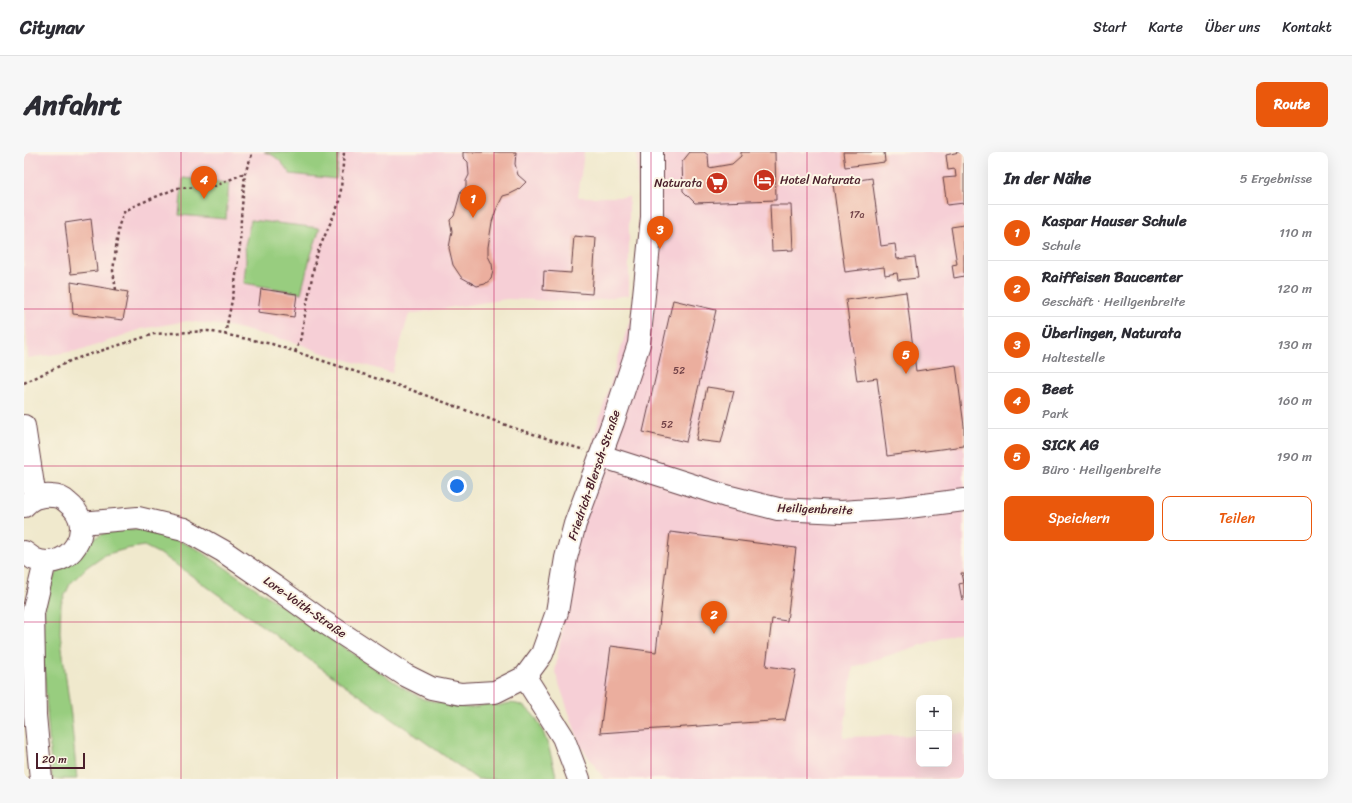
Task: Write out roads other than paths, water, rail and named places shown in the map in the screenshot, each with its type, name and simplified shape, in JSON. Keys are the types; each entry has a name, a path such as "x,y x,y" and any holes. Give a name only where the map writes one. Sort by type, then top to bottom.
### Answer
{"street":[{"name":"Friedrich-Blersch-Straße","path":"525,677 542,654 557,612 566,558 576,524 639,344 652,217 652,152"},
{"path":"24,426 30,502 45,496 55,496 72,506 78,514 81,523 81,534 78,543 72,552 64,558 45,562 34,559 24,552"},
{"name":"Heiligenbreite","path":"601,456 726,496 778,509 841,512 901,508 964,500"},
{"name":"Lore-Voith-Straße","path":"81,523 138,518 184,529 223,552 321,620 405,674 431,688 461,694 495,692 525,677"},
{"path":"41,779 35,715 33,613 45,562"},
{"path":"525,677 563,737 579,779"}],"place":[{"name":"Hotel Naturata","path":"764,180"},
{"name":"Naturata","path":"717,183"},
{"name":"Beet","path":"204,199"},
{"name":"Kaspar Hauser Schule","path":"473,218"},
{"name":"Überlingen, Naturata","path":"660,249"},
{"name":"SICK AG","path":"906,374"},
{"name":"Raiffeisen Baucenter","path":"714,634"}]}
